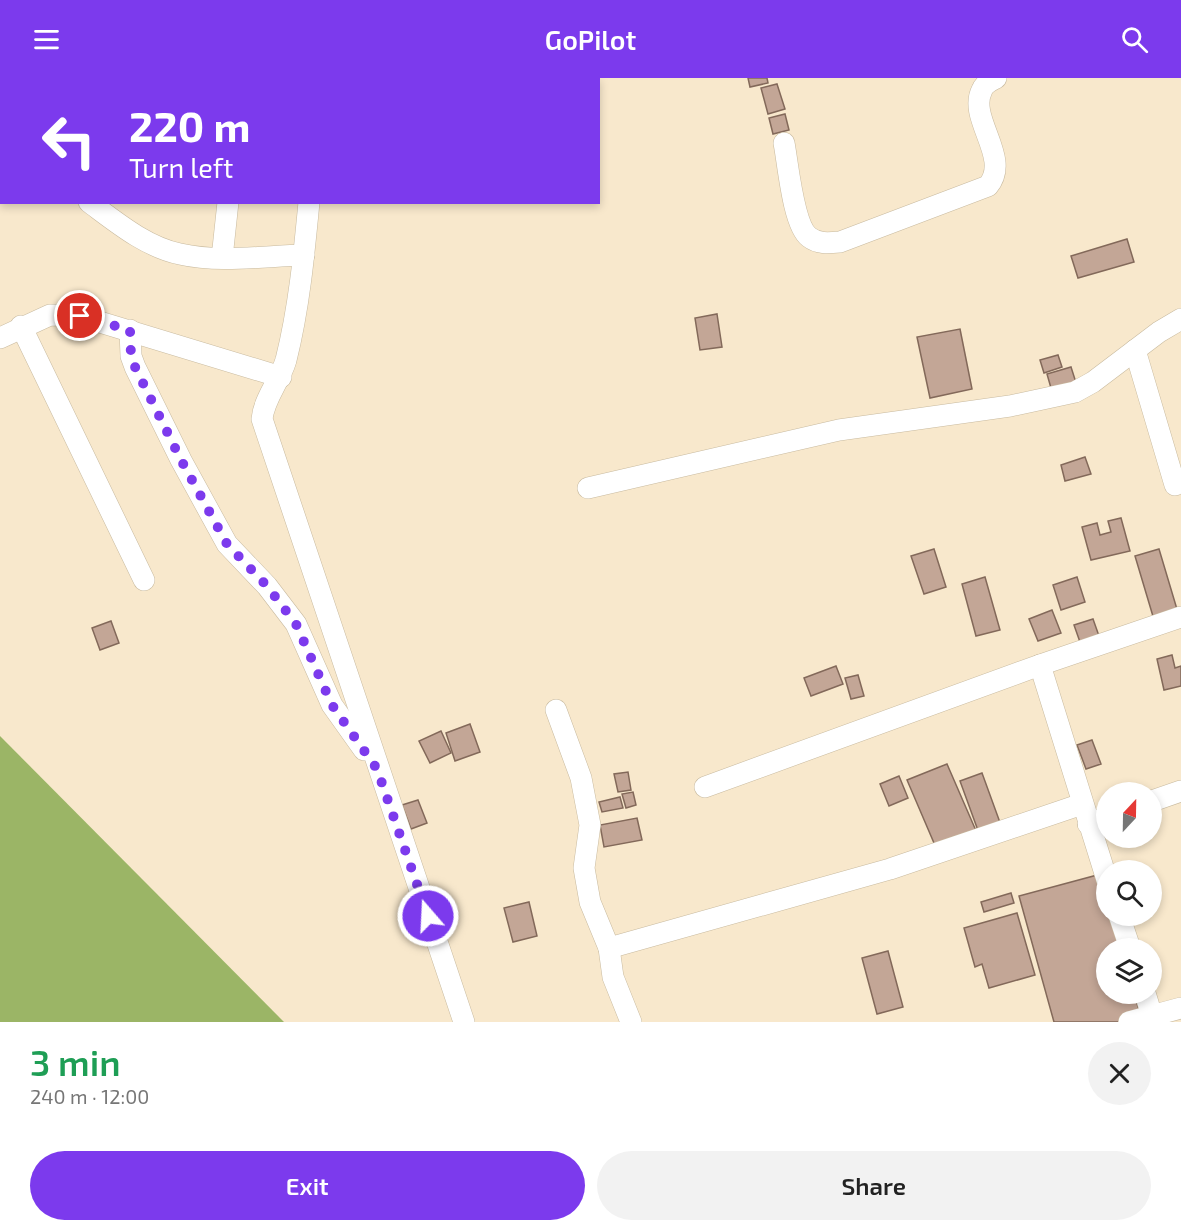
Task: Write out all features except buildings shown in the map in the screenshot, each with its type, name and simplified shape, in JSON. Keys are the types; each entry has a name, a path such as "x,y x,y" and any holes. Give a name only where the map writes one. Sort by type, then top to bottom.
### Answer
{"street":[{"path":"784,143 799,222 807,236 821,243 840,242 988,186 996,172 994,152 978,98 982,87 996,78"},
{"path":"92,204 135,236 179,254 222,258 304,255"},
{"path":"222,258 228,204"},
{"path":"309,204 294,326 281,376 263,407 262,420 377,769 464,1022"},
{"path":"0,338 21,326 50,315 80,316 281,376"},
{"path":"588,488 839,430 1010,406 1075,392 1181,319"},
{"path":"21,326 144,580"},
{"path":"130,330 131,356 135,367 181,460 227,544 267,586 296,624 332,705 377,769"},
{"path":"1136,350 1175,485"},
{"path":"705,787 1040,665 1181,617"},
{"path":"1040,665 1092,815 1102,860"},
{"path":"556,710 581,778 590,825 584,868 590,902 609,948 613,977 631,1022"},
{"path":"1162,798 1181,791"},
{"path":"609,948 1092,815"},
{"path":"1148,1004 1152,1016"},
{"path":"1129,1022 1181,1008"}],"green space":[{"path":"0,736 284,1022 0,1022"}],"route":[{"path":"80,316 130,330 131,356 135,367 181,460 227,544 267,586 296,624 306,642 332,705 377,769 428,916"}]}
